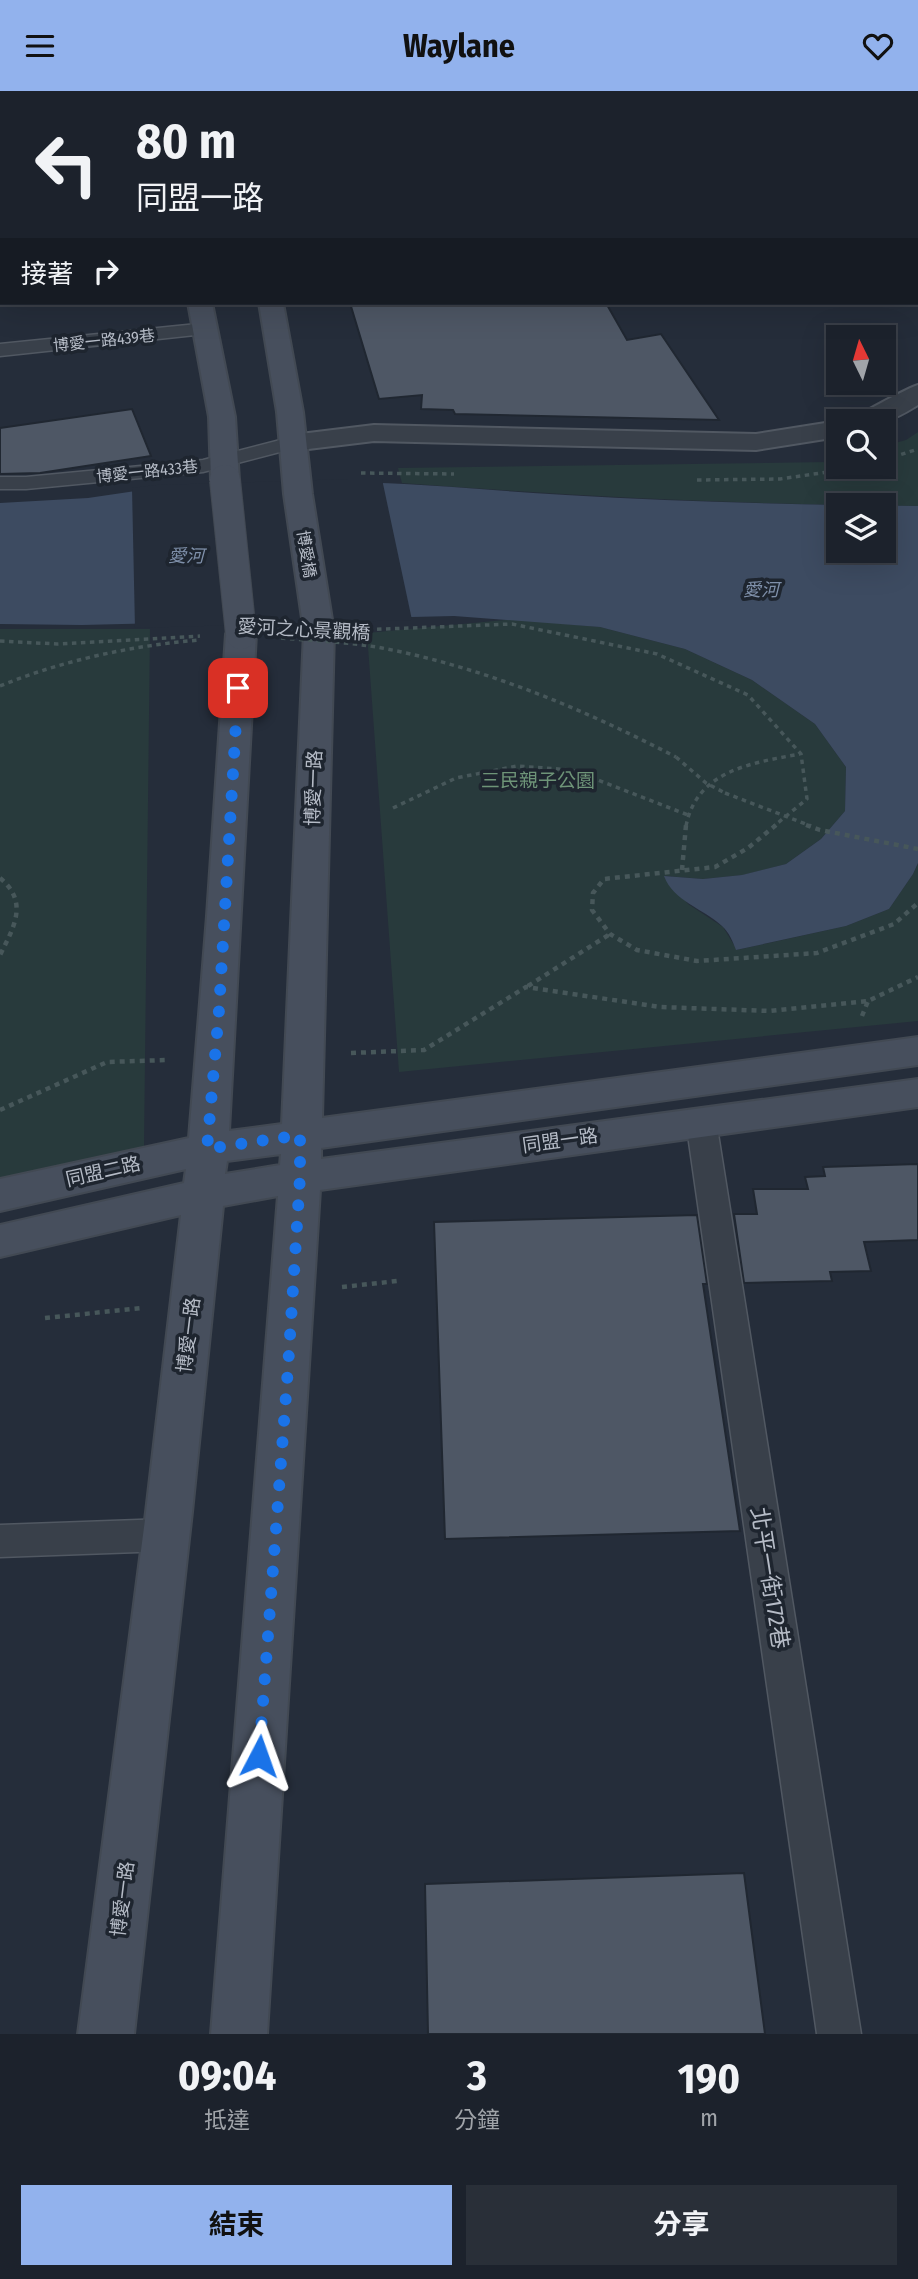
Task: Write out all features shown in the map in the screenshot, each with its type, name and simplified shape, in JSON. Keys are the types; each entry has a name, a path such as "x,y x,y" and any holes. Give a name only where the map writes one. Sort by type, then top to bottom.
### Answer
{"main road":[{"path":"201,305 222,417 241,634"},
{"path":"271,305 290,412 292,443"},
{"name":"博愛橋","path":"292,443 319,632"},
{"name":"博愛一路","path":"239,2034 300,1156 319,632"},
{"name":"博愛一路","path":"106,2034 166,1535 205,1172 219,1010 241,634"},
{"name":"同盟一路","path":"205,1172 918,1051"},
{"name":"同盟一路","path":"300,1156 701,1121 918,1093"},
{"name":"同盟二路","path":"0,1195 163,1156 205,1172"},
{"path":"0,1241 205,1172"}],"street":[{"path":"893,409 918,393"},
{"path":"292,443 374,433 756,442 826,431"}],"lane":[{"name":"博愛一路439巷","path":"0,350 207,329"},
{"name":"博愛一路433巷","path":"0,483 151,472 225,471 292,443"},
{"name":"北平一街172巷","path":"701,1121 839,2034"},
{"path":"0,1541 166,1535"}],"path":[{"path":"896,456 918,449"},
{"path":"0,641 57,644 512,624 657,653 748,695 801,754 807,799 748,848 715,867 604,879 593,893 592,910 610,935 637,950 697,961 817,953 894,924 918,903"},
{"name":"愛河之心景觀橋","path":"280,638 380,647 482,673 619,726 676,757 706,783 725,793 820,830 870,842 918,849"},
{"path":"0,685 104,653 143,645 206,639"},
{"path":"682,870 688,815 706,783 733,768 801,754"},
{"path":"393,809 456,778 517,766 572,769 688,815"},
{"path":"0,878 6,882 19,902 16,924 0,955"},
{"path":"401,1051 424,1050 610,935"},
{"path":"526,987 660,1007 771,1011 868,1001 918,977"},
{"path":"862,1016 868,1001"},
{"path":"0,1110 107,1062 122,1062"}],"green space":[{"path":"918,432 918,506 896,506 896,493 826,493 826,505 789,504 402,483 398,468 826,462 826,479 896,479 896,443"},
{"name":"三民親子公園","path":"514,619 600,627 685,649 752,680 815,724 846,767 845,811 821,839 786,864 743,875 703,879 665,876 688,904 723,927 737,950 846,926 889,909 918,863 918,1021 399,1072 367,633"},
{"path":"0,629 150,629 144,1146 0,1190"}],"water":[{"name":"愛河","path":"348,482 654,500 826,505 826,563 896,563 896,506 918,506 918,863 889,909 846,926 736,950 722,926 682,899 664,876 703,879 742,875 786,864 821,839 845,811 846,767 815,724 752,680 685,649 600,627 454,616 82,625 0,624 0,503 88,498 156,488"}],"pier":[{"path":"382,479 412,620 135,628 132,488"}],"building":[{"path":"351,305 607,305 627,340 661,334 719,420 455,414 453,410 421,409 422,395 379,399"},
{"path":"132,409 151,456 40,473 0,474 0,428"},
{"path":"918,1164 918,1240 864,1242 871,1271 830,1272 832,1281 744,1283 734,1214 757,1214 753,1189 808,1189 805,1177 825,1176 823,1167"},
{"path":"697,1215 707,1284 703,1284 740,1531 445,1539 434,1222"},
{"path":"744,1873 765,2034 428,2034 425,1884"}],"route":[{"path":"238,688 219,1010 207,1149 300,1135 300,1177 288,1368 259,1756"}]}
